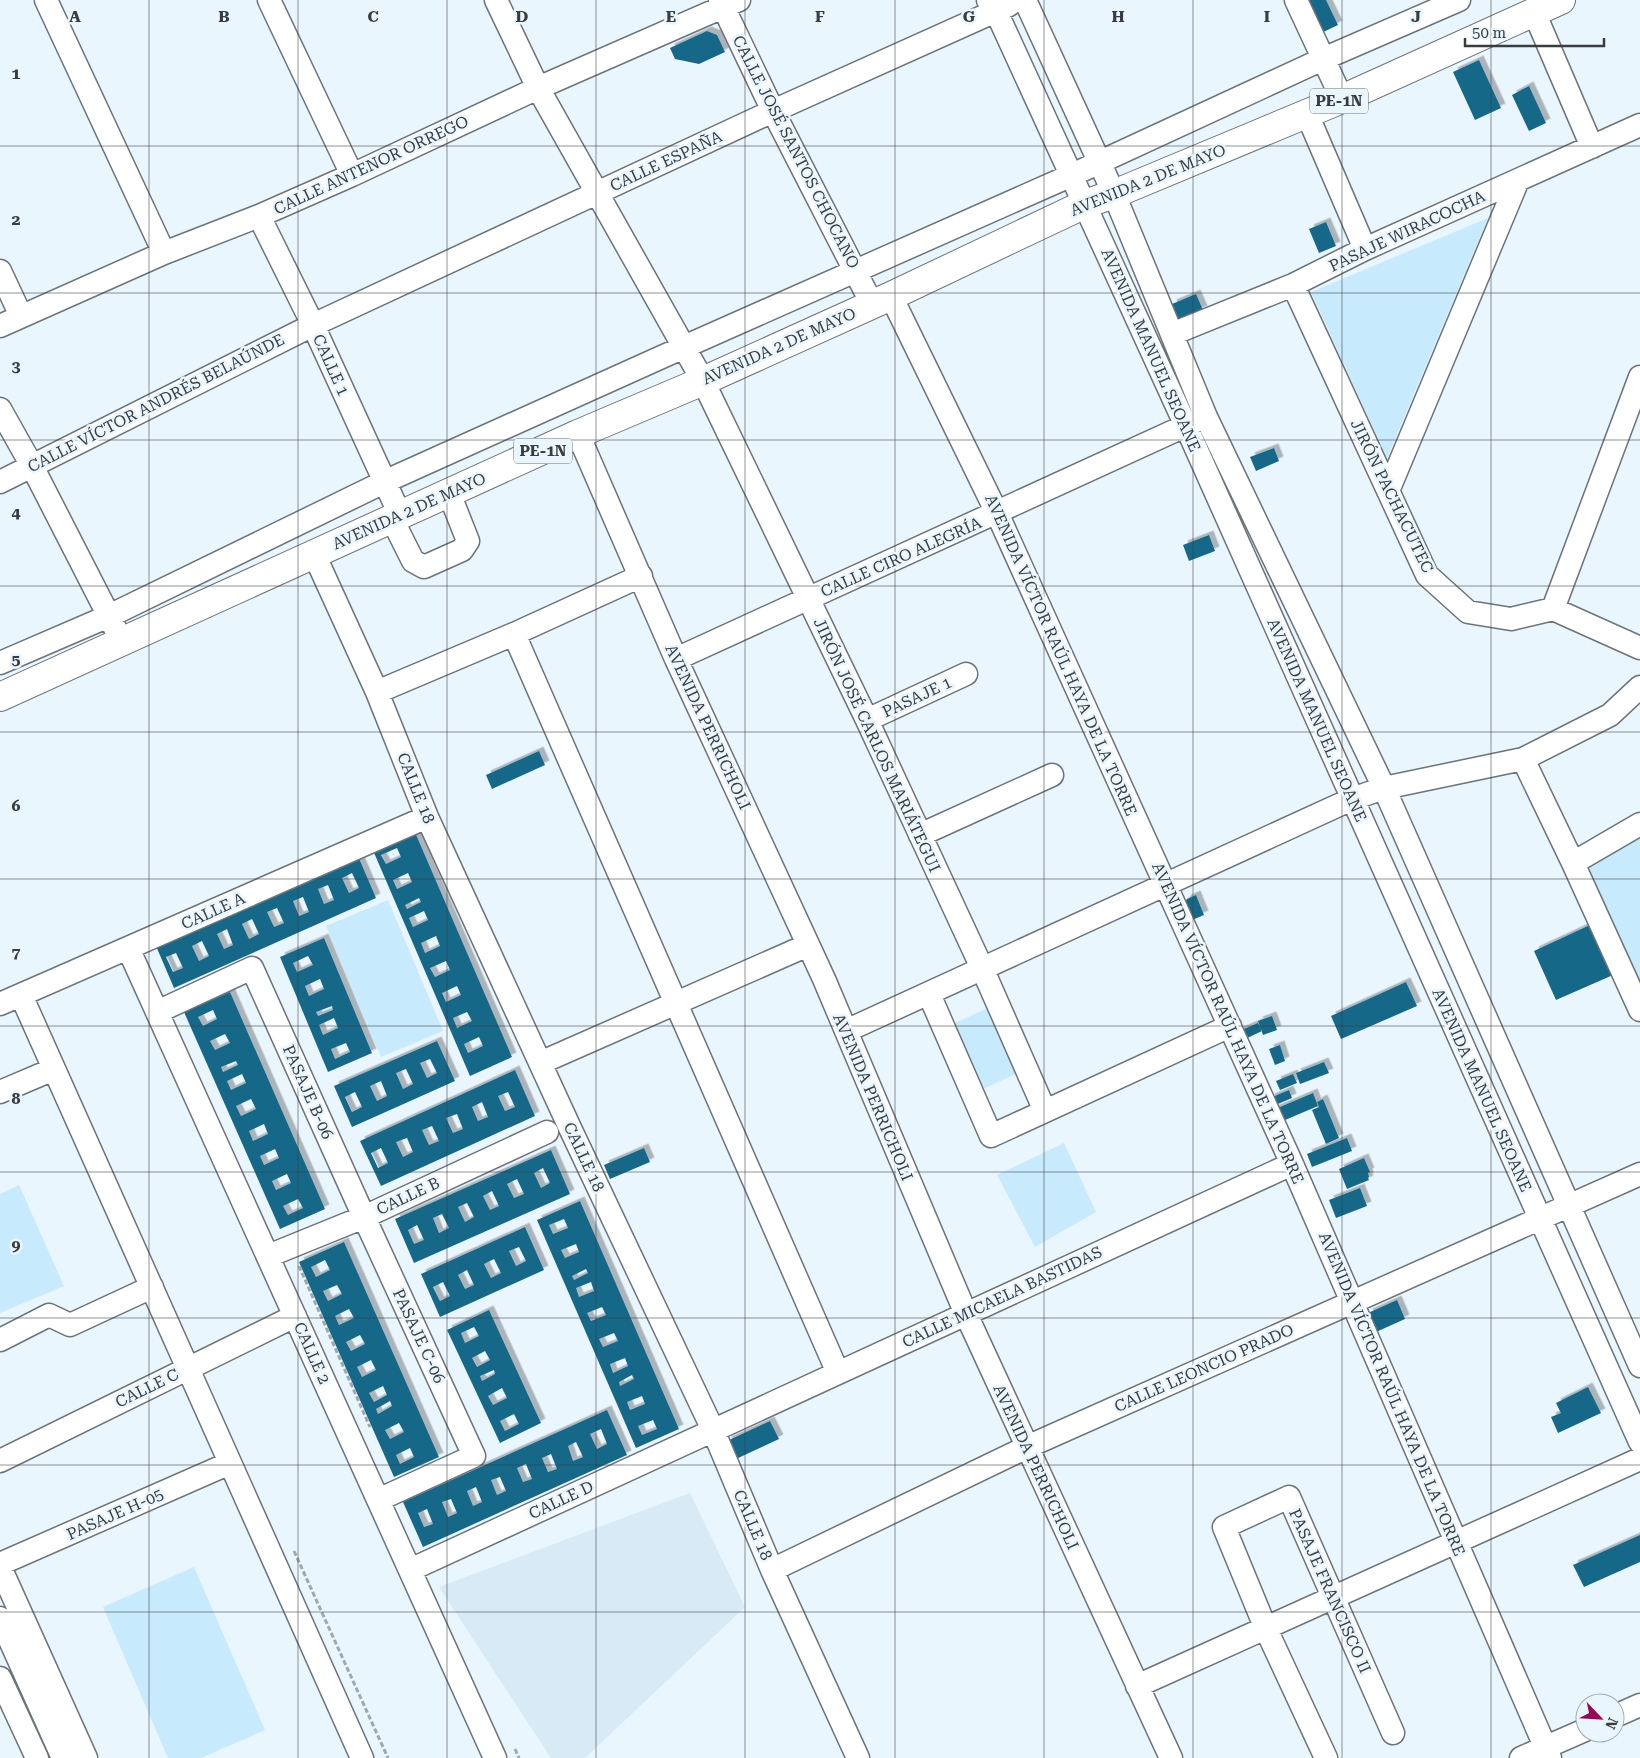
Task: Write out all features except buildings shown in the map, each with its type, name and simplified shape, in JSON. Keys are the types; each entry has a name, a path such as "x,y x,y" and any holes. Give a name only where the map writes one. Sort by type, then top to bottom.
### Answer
{"highway":[{"name":"AVENIDA 2 DE MAYO","path":"0,697 578,434 703,381 882,300 1085,204 1114,194 1342,99 1561,0"}],"street":[{"path":"46,0 164,253"},
{"path":"269,0 352,175"},
{"name":"JIRÓN JOSÉ CARLOS MARIÁTEGUI","path":"496,0 538,88 703,381 867,720 982,968 1045,1111"},
{"name":"CALLE ESPAÑA","path":"313,325 773,111 992,6 1023,0"},
{"name":"AVENIDA MANUEL SEOANE","path":"1023,0 1114,194 1172,334 1196,421 1352,799 1640,1442"},
{"path":"1296,0 1342,99"},
{"path":"0,663 109,616 384,482 684,346 1072,175 1323,59 1459,0"},
{"name":"CALLE ANTENOR ORREGO","path":"0,326 164,253 259,216 352,175 727,2"},
{"name":"CALLE JOSÉ SANTOS CHOCANO","path":"727,2 773,111 855,270 882,300"},
{"name":"AVENIDA MANUEL SEOANE","path":"992,6 1085,204 1384,788 1640,1366"},
{"path":"1534,12 1592,147"},
{"path":"1307,114 1365,249"},
{"name":"PASAJE WIRACOCHA","path":"1172,334 1294,285 1365,249 1640,125"},
{"path":"1388,491 1518,180"},
{"name":"CALLE 1","path":"259,216 313,325 384,482 413,561 424,566 462,550 468,541 449,493"},
{"path":"0,271 21,316"},
{"name":"JIRÓN PACHACUTEC","path":"1294,285 1427,576 1468,612 1511,619 1553,609"},
{"name":"AVENIDA VÍCTOR RAÚL HAYA DE LA TORRE","path":"882,300 998,513 1292,1164 1548,1752"},
{"name":"CALLE VÍCTOR ANDRÉS BELAÚNDE","path":"0,482 313,325"},
{"path":"1640,377 1553,609 1640,648"},
{"path":"0,409 32,466 122,641"},
{"name":"CALLE CIRO ALEGRÍA","path":"676,659 1196,421"},
{"name":"AVENIDA PERRICHOLI","path":"578,434 676,659 846,1031 966,1314 1171,1758"},
{"name":"CALLE 18","path":"314,554 377,692 427,817 540,1063 713,1430 772,1570 858,1758"},
{"path":"377,692 514,634 641,576"},
{"path":"514,634 677,1002 838,1373"},
{"name":"PASAJE 1","path":"867,720 966,674"},
{"path":"846,1031 1352,799 1384,788 1523,759 1610,715 1640,687"},
{"path":"1523,759 1573,863 1635,984 1640,1010"},
{"path":"920,835 1052,775"},
{"name":"CALLE A","path":"0,1004 427,817"},
{"path":"1573,863 1640,824"},
{"path":"540,1063 808,945"},
{"name":"CALLE 2","path":"128,948 495,1758"},
{"name":"PASAJE B-06","path":"157,1012 252,968 364,1217"},
{"path":"929,994 991,1136 1230,1026"},
{"path":"21,995 362,1758"},
{"path":"0,1092 54,1069"},
{"name":"CALLE B","path":"268,1256 364,1217 547,1132"},
{"name":"CALLE MICAELA BASTIDAS","path":"713,1430 1292,1164"},
{"name":"CALLE LEONCIO PRADO","path":"772,1570 1027,1447 1640,1174"},
{"name":"PASAJE C-06","path":"364,1217 474,1456 378,1500"},
{"path":"0,1340 49,1315 70,1325 152,1287"},
{"name":"CALLE C","path":"0,1460 295,1316"},
{"name":"CALLE D","path":"410,1570 713,1430"},
{"path":"1137,1686 1640,1459"},
{"name":"PASAJE H-05","path":"0,1564 230,1463"},
{"name":"PASAJE FRANCISCO II","path":"1326,1758 1266,1629 1224,1527 1289,1497 1393,1733"},
{"path":"0,1568 86,1758"},
{"path":"0,1618 63,1758"},
{"path":"0,1678 36,1758"},
{"path":"1625,1712 1640,1705"},
{"path":"0,1713 20,1758"},
{"path":"1521,1758 1548,1752 1575,1736"}],"path":[{"path":"290,1542 388,1758"}],"shaded area":[{"path":"1488,218 1387,458 1311,292"},
{"path":"1640,827 1640,979 1630,984 1577,867"},
{"path":"388,900 443,1031 381,1057 326,926"},
{"path":"990,1007 1018,1073 983,1089 955,1023"},
{"path":"1064,1143 1096,1212 1035,1247 997,1175"},
{"path":"19,1185 64,1286 0,1313 0,1194"},
{"path":"690,1493 745,1607 585,1758 551,1758 439,1587"},
{"path":"194,1567 265,1730 201,1758 168,1758 103,1607"}]}
